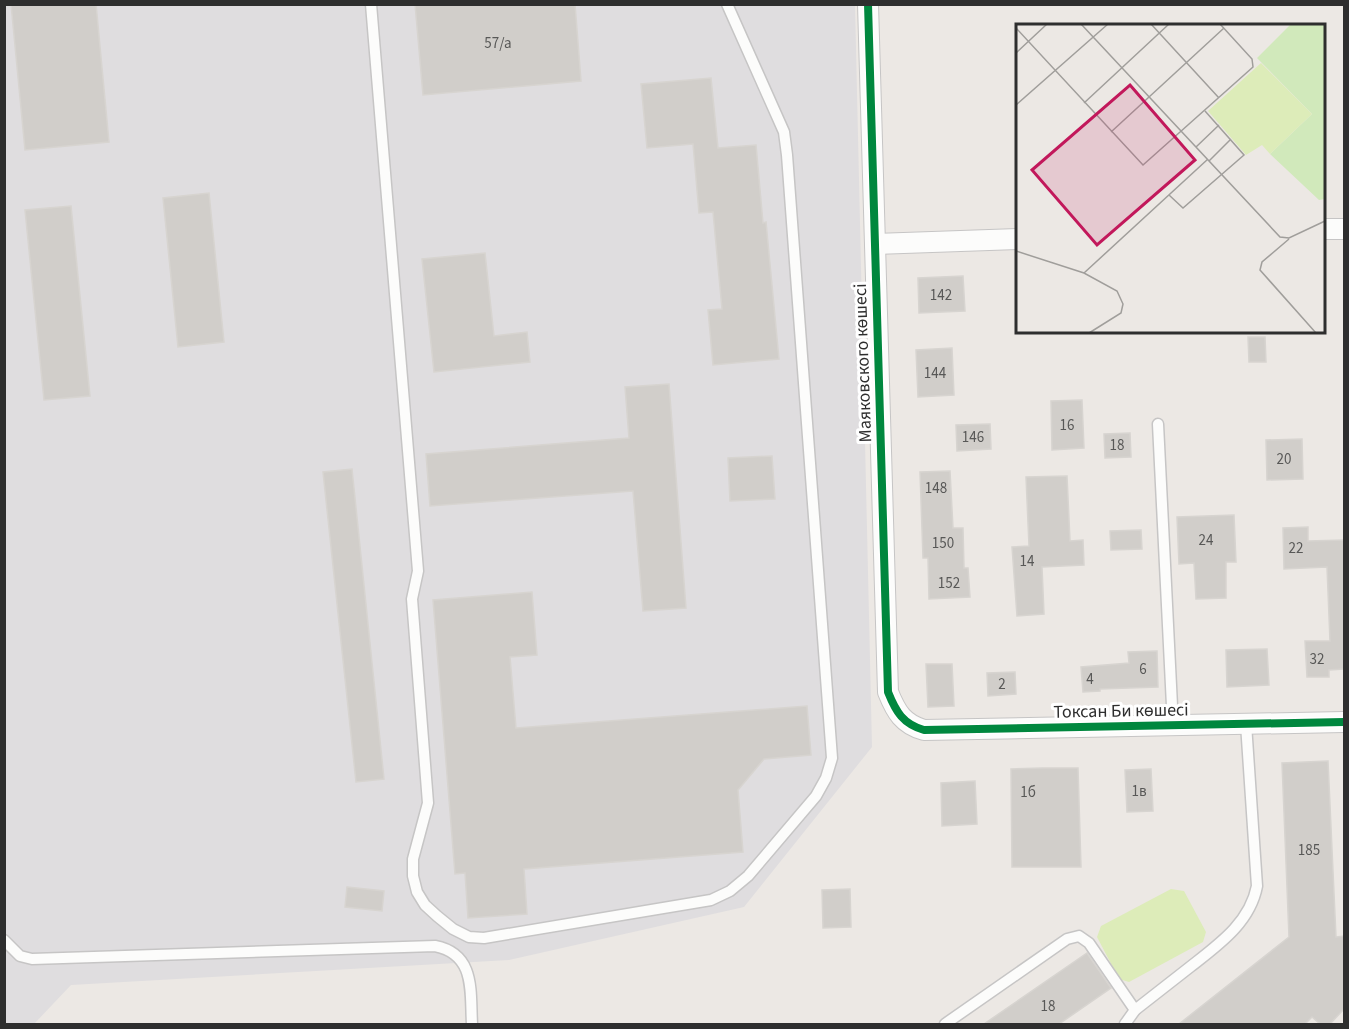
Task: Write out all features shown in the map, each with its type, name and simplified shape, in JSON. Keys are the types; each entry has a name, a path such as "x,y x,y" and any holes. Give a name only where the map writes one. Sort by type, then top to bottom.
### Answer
{"street":[{"name":"Маяковского көшесі","path":"868,4 888,692 901,718"},
{"path":"1325,229 1344,229"},
{"path":"875,244 1016,239"},
{"name":"Токсан Би көшесі","path":"901,718 912,726 924,730 1344,722"}],"lane":[{"path":"371,4 418,571 412,599 428,803 413,860 413,876 421,898 437,916 453,929 469,937 484,938 711,900 730,891 748,876 816,796 826,778 832,758 784,132 727,4"},
{"path":"1158,424 1173,726"},
{"path":"1125,1024 1135,1010 1223,941 1242,920 1255,898 1257,886 1246,724"},
{"path":"945,1024 1067,939 1079,936 1089,943 1135,1010"},
{"path":"4,940 20,956 32,959 423,947 448,949 459,956 466,967 472,1024"}],"shaded area":[{"path":"5,5 855,5 872,747 744,907 509,960 71,985 34,1024 5,1024"}],"green space":[{"path":"1171,889 1184,891 1206,932 1203,942 1129,982 1119,979 1097,937 1101,926"}],"building":[{"path":"11,4 96,4 109,142 25,150"},
{"path":"415,4 575,4 581,81 423,95"},
{"path":"711,78 718,148 756,145 779,359 713,365 708,310 722,309 713,212 699,213 693,144 647,148 641,84"},
{"path":"209,193 224,342 178,347 163,198"},
{"path":"71,206 90,396 44,400 25,210"},
{"path":"485,253 494,336 527,332 530,362 434,372 422,259"},
{"path":"963,276 965,311 919,313 918,278"},
{"path":"1248,337 1265,337 1266,362 1249,362"},
{"path":"952,348 954,395 918,397 916,350"},
{"path":"669,384 686,608 643,611 633,491 430,506 426,454 629,438 625,387"},
{"path":"1082,400 1084,448 1052,450 1051,401"},
{"path":"990,424 991,449 957,451 956,425"},
{"path":"1130,433 1131,457 1105,458 1104,434"},
{"path":"1302,439 1303,479 1267,480 1266,440"},
{"path":"772,456 775,499 730,501 728,458"},
{"path":"352,469 384,779 356,782 323,472"},
{"path":"950,471 953,528 963,528 964,568 968,568 970,597 929,599 928,558 923,558 920,472"},
{"path":"1067,476 1070,541 1083,540 1084,565 1042,567 1044,614 1017,616 1012,547 1029,546 1026,477"},
{"path":"1234,515 1236,562 1226,562 1226,598 1196,599 1194,563 1179,564 1177,517"},
{"path":"1308,527 1308,541 1344,540 1344,669 1329,670 1329,677 1307,677 1305,641 1330,641 1327,567 1284,569 1283,528"},
{"path":"1141,530 1142,549 1111,550 1110,531"},
{"path":"532,592 537,655 510,657 516,728 807,706 811,755 764,759 738,790 743,852 524,869 527,914 468,918 465,873 455,874 433,600"},
{"path":"1267,649 1269,685 1227,687 1226,650"},
{"path":"1157,651 1158,687 1100,689 1100,691 1083,692 1081,667 1129,663 1128,652"},
{"path":"926,664 952,664 954,706 928,707"},
{"path":"1015,672 1016,694 988,696 987,673"},
{"path":"1328,761 1336,937 1344,936 1344,1009 1330,1024 1320,1024 1312,1017 1305,1024 1179,1024 1289,937 1282,763"},
{"path":"1078,768 1081,867 1012,867 1011,769"},
{"path":"1151,769 1153,811 1127,812 1125,770"},
{"path":"975,781 977,824 942,826 941,783"},
{"path":"347,887 384,891 382,911 345,907"},
{"path":"850,889 851,927 823,928 822,890"},
{"path":"1087,953 1111,988 1059,1024 984,1024"}],"cycle path":[{"path":"868,4 888,692 897,711 905,721 924,730 1344,722"}]}
